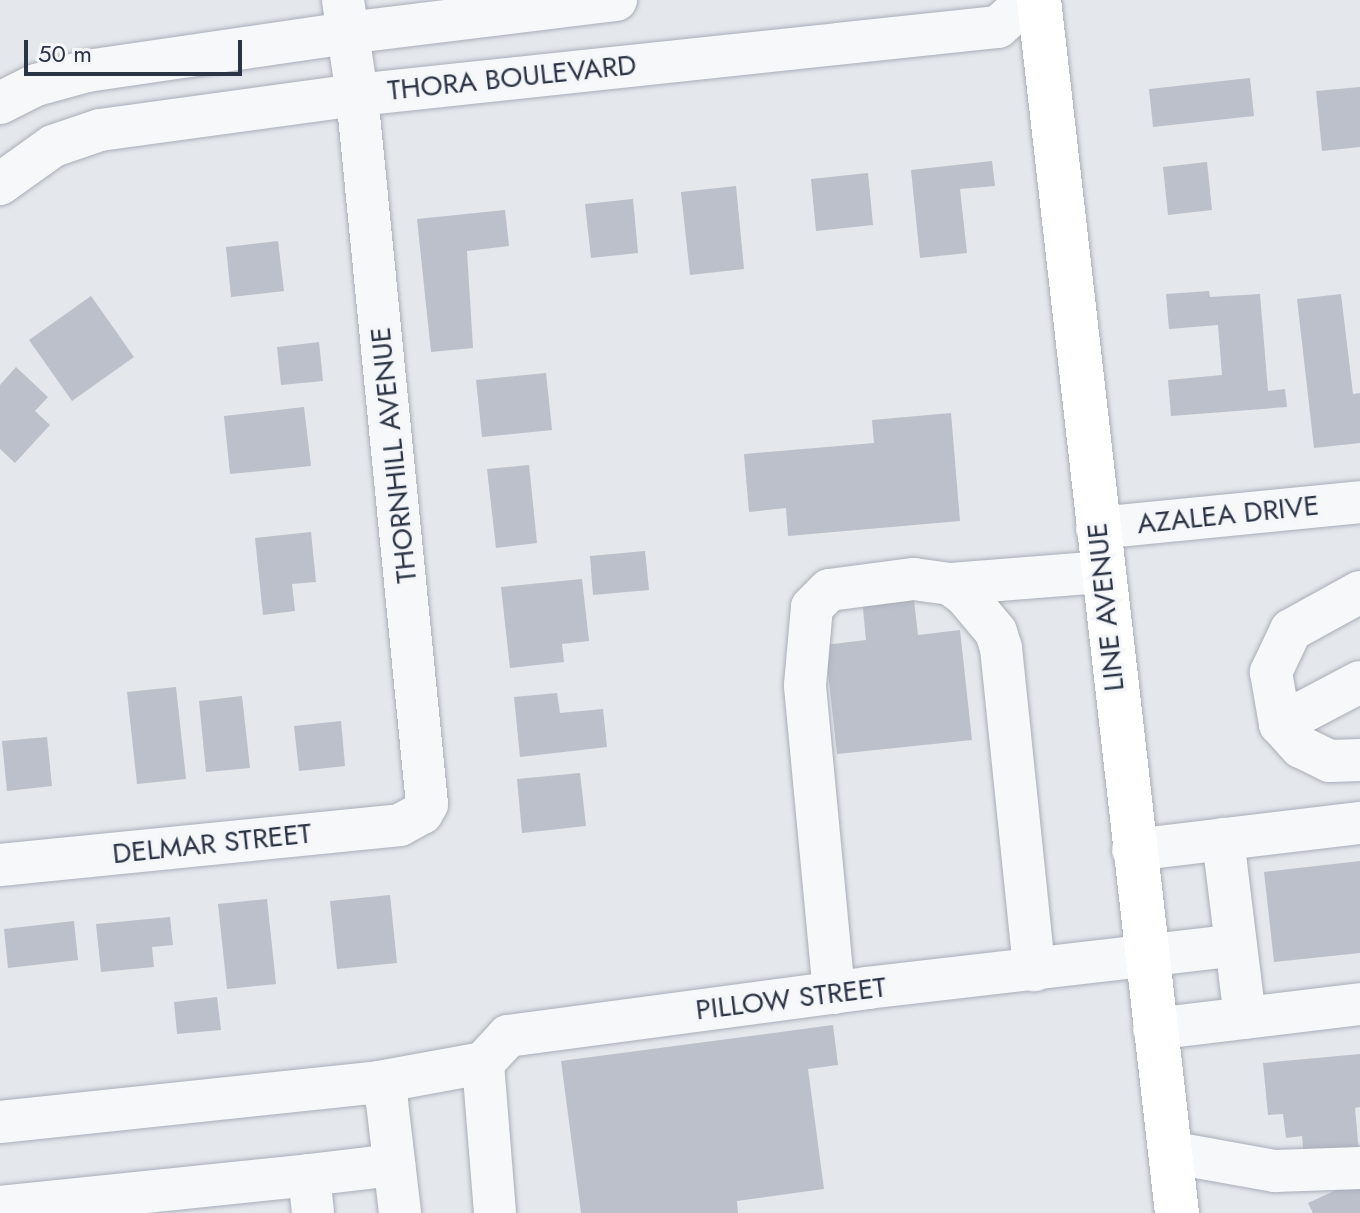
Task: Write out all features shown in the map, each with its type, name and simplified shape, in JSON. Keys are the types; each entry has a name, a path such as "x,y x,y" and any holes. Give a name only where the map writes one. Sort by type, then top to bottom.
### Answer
{"main road":[{"name":"LINE AVENUE","path":"1039,0 1145,957 1177,1213"}],"street":[{"path":"0,103 36,85 87,71 345,16 616,0"},
{"name":"THORA BOULEVARD","path":"0,184 53,146 100,130 357,95 998,27 1028,0"},
{"name":"THORNHILL AVENUE","path":"345,16 357,95 428,793 422,813"},
{"name":"AZALEA DRIVE","path":"1097,528 1360,502"},
{"path":"834,993 805,685 812,607 829,590 914,579 950,584 1102,572"},
{"path":"950,584 984,617 1001,648 1034,970"},
{"path":"1360,592 1291,630 1271,672 1280,724 1301,747 1330,761 1360,760"},
{"path":"1280,724 1360,682"},
{"name":"DELMAR STREET","path":"0,865 400,825 422,813"},
{"path":"1133,850 1360,823"},
{"path":"1223,839 1245,1018"},
{"name":"PILLOW STREET","path":"483,1080 508,1036 1236,945"},
{"path":"1154,1029 1360,1004"},
{"path":"0,1122 379,1082 483,1080 495,1213"},
{"path":"379,1082 387,1102 400,1213"},
{"path":"1169,1152 1275,1171 1360,1168"},
{"path":"0,1207 311,1194 394,1165"}],"building":[{"path":"1250,78 1254,116 1153,127 1149,89"},
{"path":"1360,87 1360,147 1322,151 1316,91"},
{"path":"992,161 995,186 960,189 967,253 920,258 911,170"},
{"path":"1207,162 1212,210 1168,215 1163,167"},
{"path":"868,173 873,225 816,231 811,179"},
{"path":"736,186 744,269 690,275 681,192"},
{"path":"633,199 638,253 591,258 585,204"},
{"path":"505,210 509,246 467,251 473,348 431,352 417,219"},
{"path":"278,241 284,291 231,297 226,247"},
{"path":"1209,291 1210,297 1260,294 1268,391 1285,389 1287,407 1171,416 1168,380 1222,375 1218,325 1169,329 1166,294"},
{"path":"1341,294 1353,394 1360,393 1360,443 1314,448 1297,299"},
{"path":"91,296 134,357 72,401 29,340"},
{"path":"319,342 323,381 281,385 277,347"},
{"path":"16,367 48,397 35,411 50,425 15,463 0,449 0,385"},
{"path":"546,373 552,430 482,437 476,380"},
{"path":"304,407 311,466 230,474 224,416"},
{"path":"951,413 960,521 788,536 786,508 749,512 744,454 874,443 872,420"},
{"path":"529,465 537,543 496,548 487,469"},
{"path":"311,532 316,582 292,584 295,611 263,615 255,538"},
{"path":"645,551 649,590 593,595 590,556"},
{"path":"582,579 589,641 562,644 564,662 510,668 501,587"},
{"path":"912,583 918,635 960,630 972,740 837,754 825,645 866,640 861,588"},
{"path":"176,687 186,779 137,784 127,692"},
{"path":"557,693 560,713 603,709 607,747 520,757 514,697"},
{"path":"242,696 250,768 206,772 199,701"},
{"path":"341,721 345,766 299,771 294,726"},
{"path":"47,737 52,786 7,791 2,741"},
{"path":"580,773 586,826 522,833 517,779"},
{"path":"1360,861 1360,953 1274,962 1264,872"},
{"path":"390,895 397,963 337,969 330,901"},
{"path":"267,899 276,984 227,989 218,904"},
{"path":"170,917 173,945 152,947 154,967 101,972 96,924"},
{"path":"74,921 78,960 8,968 4,929"},
{"path":"217,997 221,1030 177,1034 174,1002"},
{"path":"833,1025 838,1065 808,1069 824,1189 737,1201 738,1213 581,1213 561,1061"},
{"path":"1360,1054 1360,1107 1355,1108 1359,1153 1304,1158 1302,1136 1286,1138 1283,1114 1268,1115 1263,1063"},
{"path":"1360,1179 1360,1213 1313,1213 1308,1203"}]}
